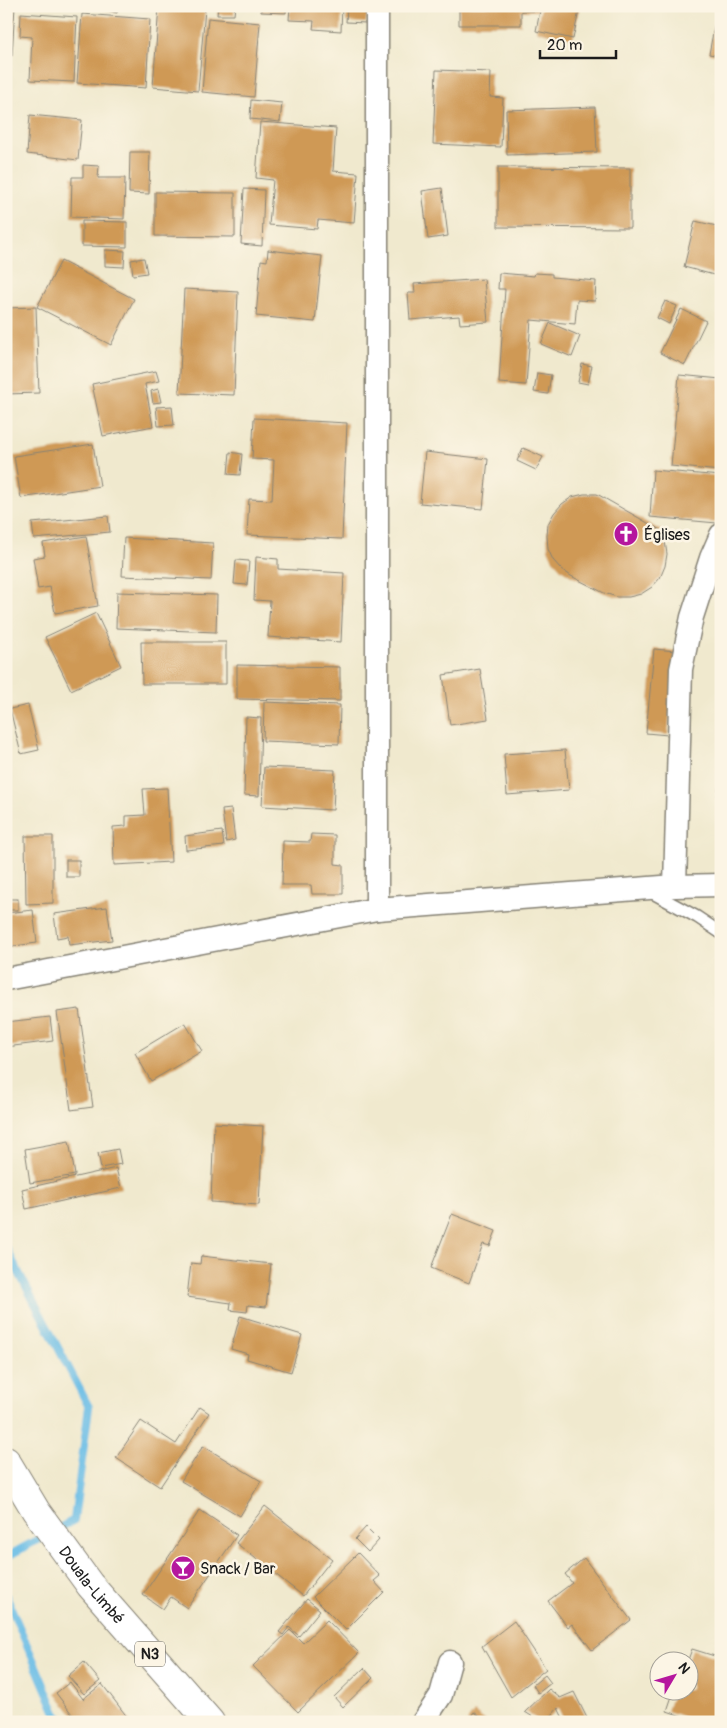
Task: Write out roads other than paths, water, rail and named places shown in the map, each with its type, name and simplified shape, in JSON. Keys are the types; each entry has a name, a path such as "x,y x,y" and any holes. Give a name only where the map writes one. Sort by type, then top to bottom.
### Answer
{"highway":[{"name":"Douala-Limbé","path":"6,1461 36,1512 90,1585 210,1722"}],"street":[{"path":"377,909 378,6"},
{"path":"675,886 681,669 692,617 711,558 721,535"},
{"path":"6,979 377,909 675,886 721,886"},
{"path":"423,1722 441,1695 450,1662"}],"lane":[{"path":"645,889 697,917 721,933"}],"waterway":[{"path":"6,1248 89,1407 74,1520 6,1557"},
{"path":"6,1596 56,1713 63,1722"}],"place":[{"name":"Églises","path":"626,534"},
{"name":"Snack / Bar","path":"183,1568"}]}
